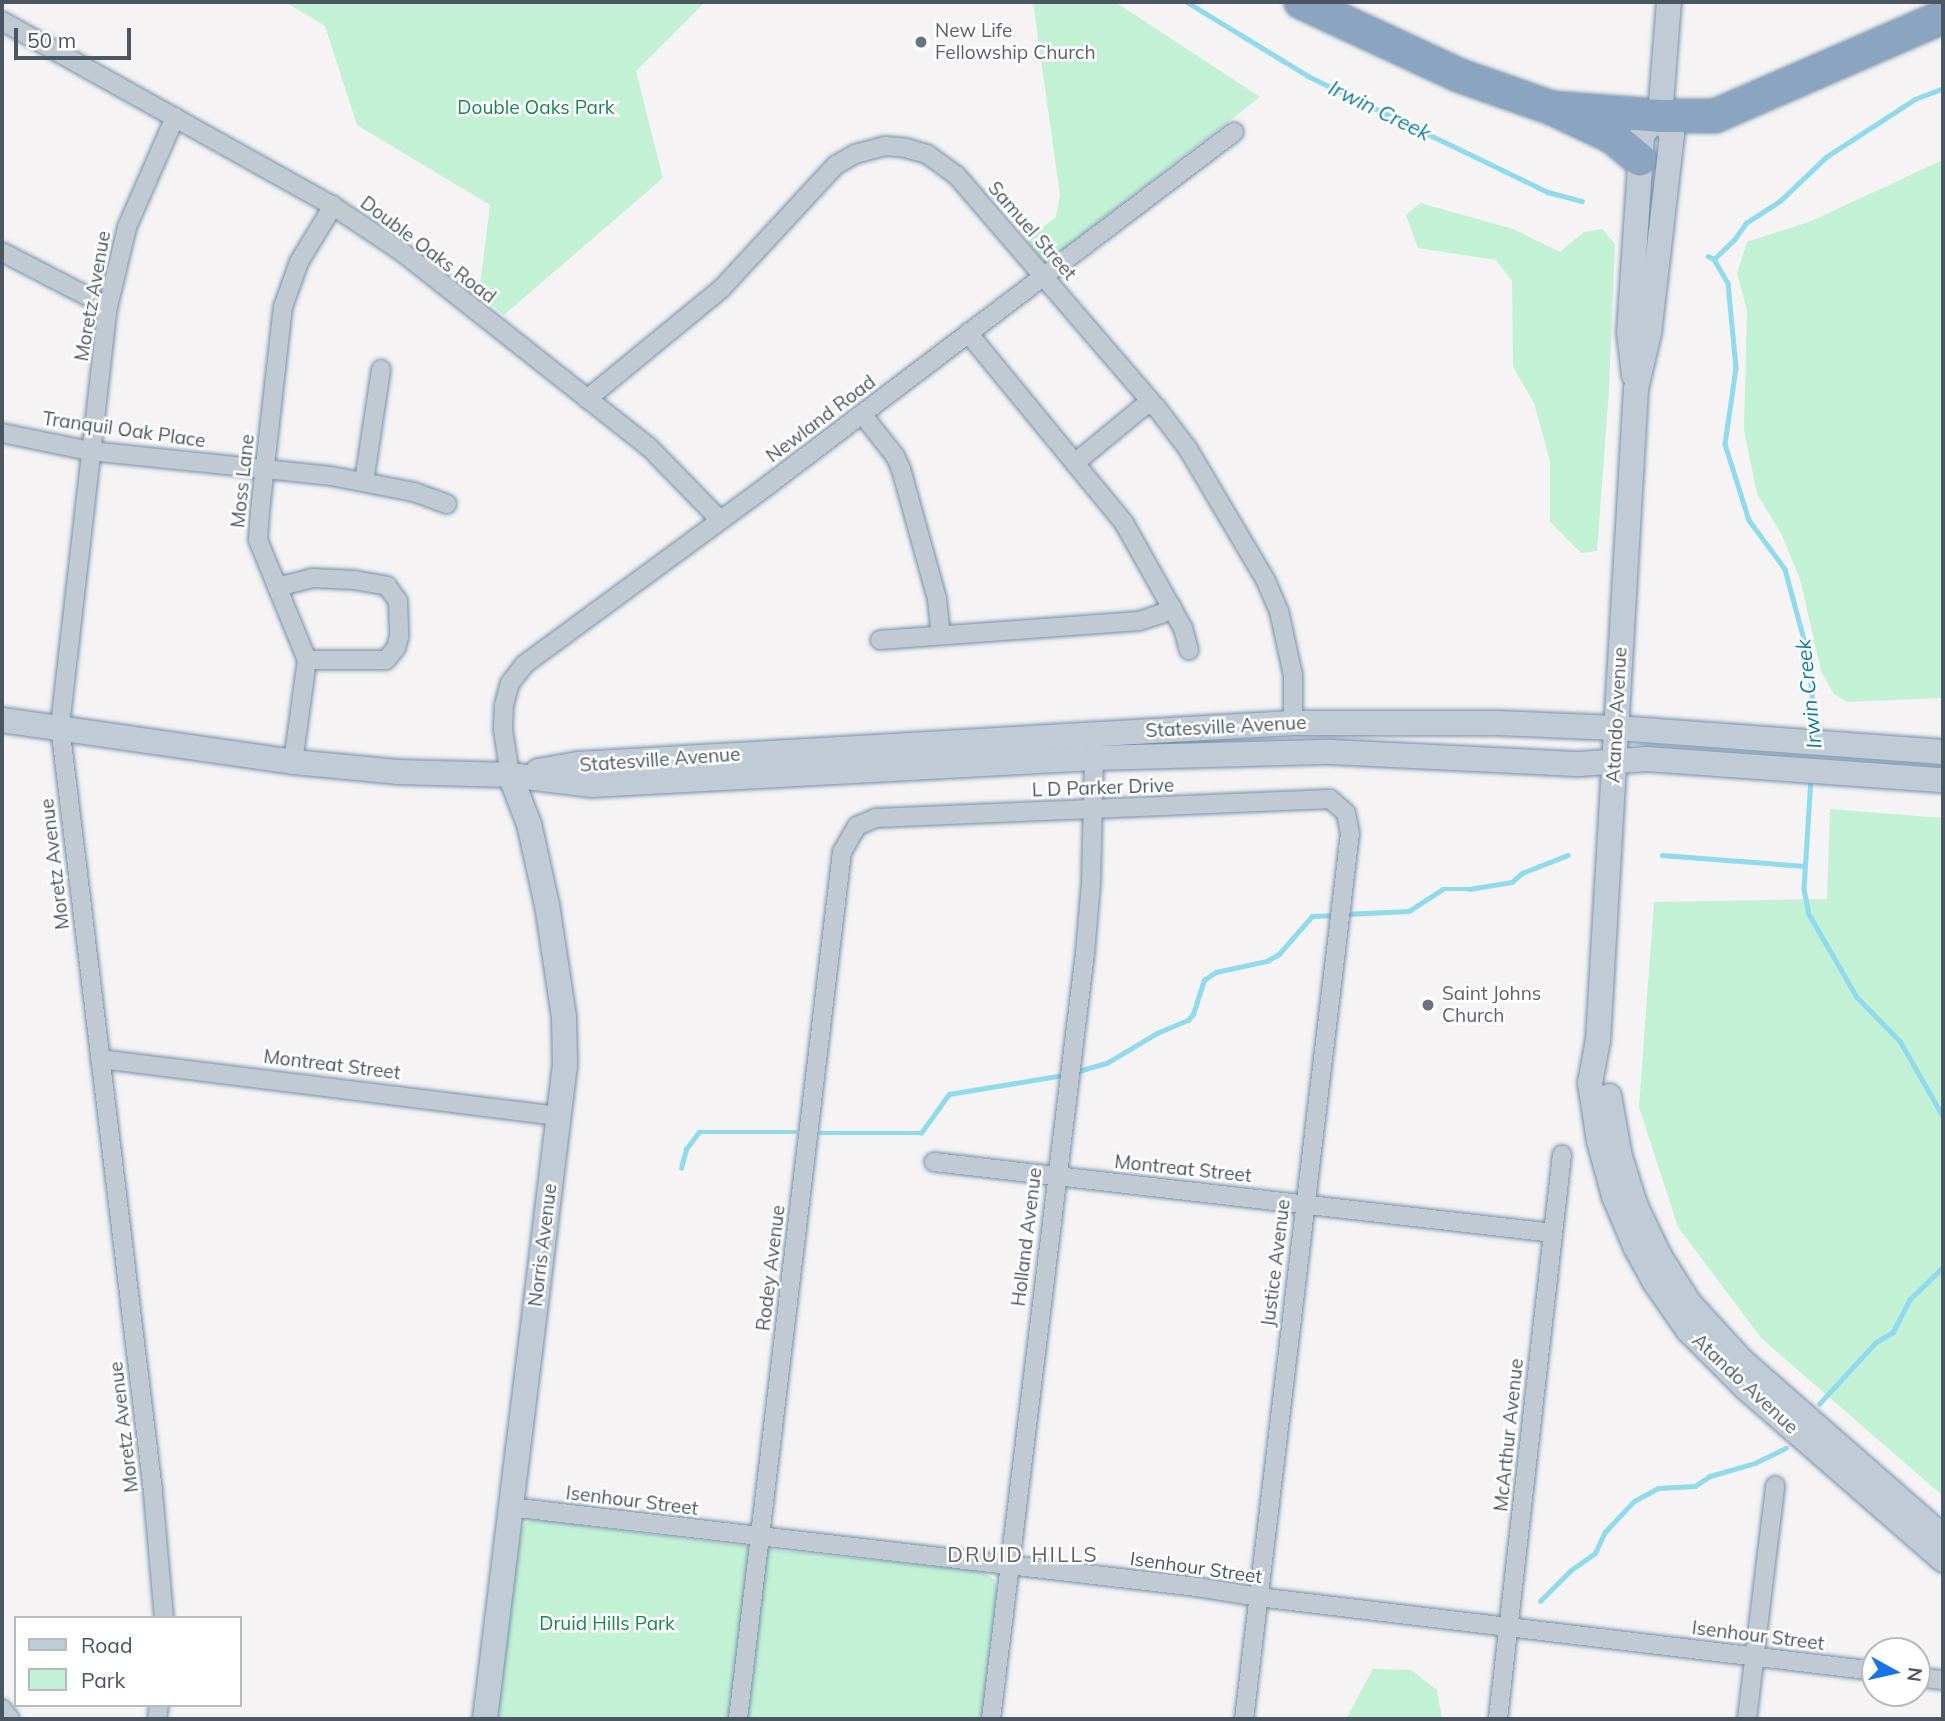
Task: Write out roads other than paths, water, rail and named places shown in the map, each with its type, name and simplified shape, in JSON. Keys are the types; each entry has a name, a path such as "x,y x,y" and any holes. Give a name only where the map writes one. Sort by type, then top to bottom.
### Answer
{"highway":[{"path":"1301,2 1458,75 1552,108 1613,137 1640,160"},
{"path":"1552,108 1705,118 1725,114 1943,18"}],"main road":[{"path":"1660,116 1669,2"},
{"name":"Atando Avenue","path":"1636,389 1629,332 1642,134 1660,116 1672,135 1649,333 1636,389 1598,1040 1590,1083 1608,1178 1636,1248 1664,1297 1701,1345 1730,1374 1943,1560"},
{"name":"Statesville Avenue","path":"2,720 60,726 293,762 398,772 510,775 592,785 1094,758 1331,752 1580,764 1647,759 1943,780"},
{"name":"Statesville Avenue","path":"510,775 579,764 1293,723 1497,723 1616,727 1943,752"},
{"name":"Norris Avenue","path":"485,1719 565,1065 559,969 529,824 510,775"},
{"name":"Atando Avenue","path":"1598,1040 1616,1138 1630,1191 1651,1240 1679,1288 1714,1333 1742,1361 1943,1537"}],"street":[{"name":"Double Oaks Road","path":"2,21 332,206 401,251 663,459 720,520"},
{"name":"Moretz Avenue","path":"164,1616 153,1483 60,726 108,307 127,227 175,117"},
{"name":"Newland Road","path":"510,775 503,730 504,705 509,683 525,664 862,414 1234,132"},
{"name":"Samuel Street","path":"587,398 722,288 836,165 874,148 906,148 941,162 1044,275 1150,401 1195,460 1266,582 1279,611 1293,675 1293,723"},
{"name":"Moss Lane","path":"307,660 258,540 283,307 299,262 332,206"},
{"path":"2,252 49,279 108,307"},
{"path":"968,333 1124,523 1172,607 1189,650"},
{"path":"364,482 381,369"},
{"path":"1076,462 1150,401"},
{"path":"862,414 895,456 901,469 937,599 941,635"},
{"name":"Tranquil Oak Place","path":"2,433 90,451 364,482 414,492 447,504"},
{"path":"276,587 312,578 354,580 387,586 398,601 399,637 396,648 386,660 307,660 293,762"},
{"path":"880,640 1139,621 1161,614 1172,607"},
{"name":"Holland Avenue","path":"991,1719 1055,1176 1085,953 1094,758"},
{"name":"L D Parker Drive","path":"857,826 876,818 1219,805 1315,798 1330,799 1346,813"},
{"name":"Justice Avenue","path":"1244,1719 1350,833 1346,813"},
{"name":"Rodey Avenue","path":"738,1719 842,852 857,826"},
{"name":"Montreat Street","path":"100,1059 558,1116"},
{"name":"McArthur Avenue","path":"1498,1719 1562,1155"},
{"name":"Montreat Street","path":"934,1161 1553,1233"},
{"path":"1747,1719 1775,1486"},
{"name":"Isenhour Street","path":"510,1507 1197,1587 1258,1597 1861,1669"},
{"path":"2,1709 10,1719"}],"waterway":[{"name":"Irwin Creek","path":"1187,2 1308,76 1548,192 1582,201"},
{"path":"1714,259 1734,240 1746,223 1780,201 1826,157 1915,99 1943,88"},
{"name":"Irwin Creek","path":"1708,256 1714,259 1728,283 1736,368 1725,444 1749,520 1785,569 1808,654 1816,735"},
{"name":"Irwin Creek","path":"1811,778 1804,889 1809,914 1857,997 1900,1041 1943,1116"},
{"path":"1345,914 1409,911 1443,889 1469,889 1512,882 1522,873 1568,855"},
{"path":"1662,855 1805,866"},
{"path":"1075,1072 1107,1063 1157,1033 1188,1020 1193,1014 1204,980 1216,972 1267,961 1279,954 1312,916 1337,915"},
{"path":"821,1133 921,1133 949,1094 1064,1075"},
{"path":"681,1168 686,1149 699,1132 795,1132"},
{"path":"1819,1404 1876,1342 1893,1332 1909,1300 1943,1267"},
{"path":"1540,1601 1571,1570 1595,1553 1605,1532 1634,1501 1658,1488 1695,1486 1710,1476 1755,1463 1786,1448"}],"place":[{"name":"New Life Fellowship Church","path":"921,42"},
{"name":"Saint Johns Church","path":"1428,1005"}],"district":[{"name":"DRUID HILLS","path":"1023,1554"}],"park label":[{"name":"Double Oaks Park","path":"536,108"},
{"name":"Druid Hills Park","path":"607,1624"}]}
